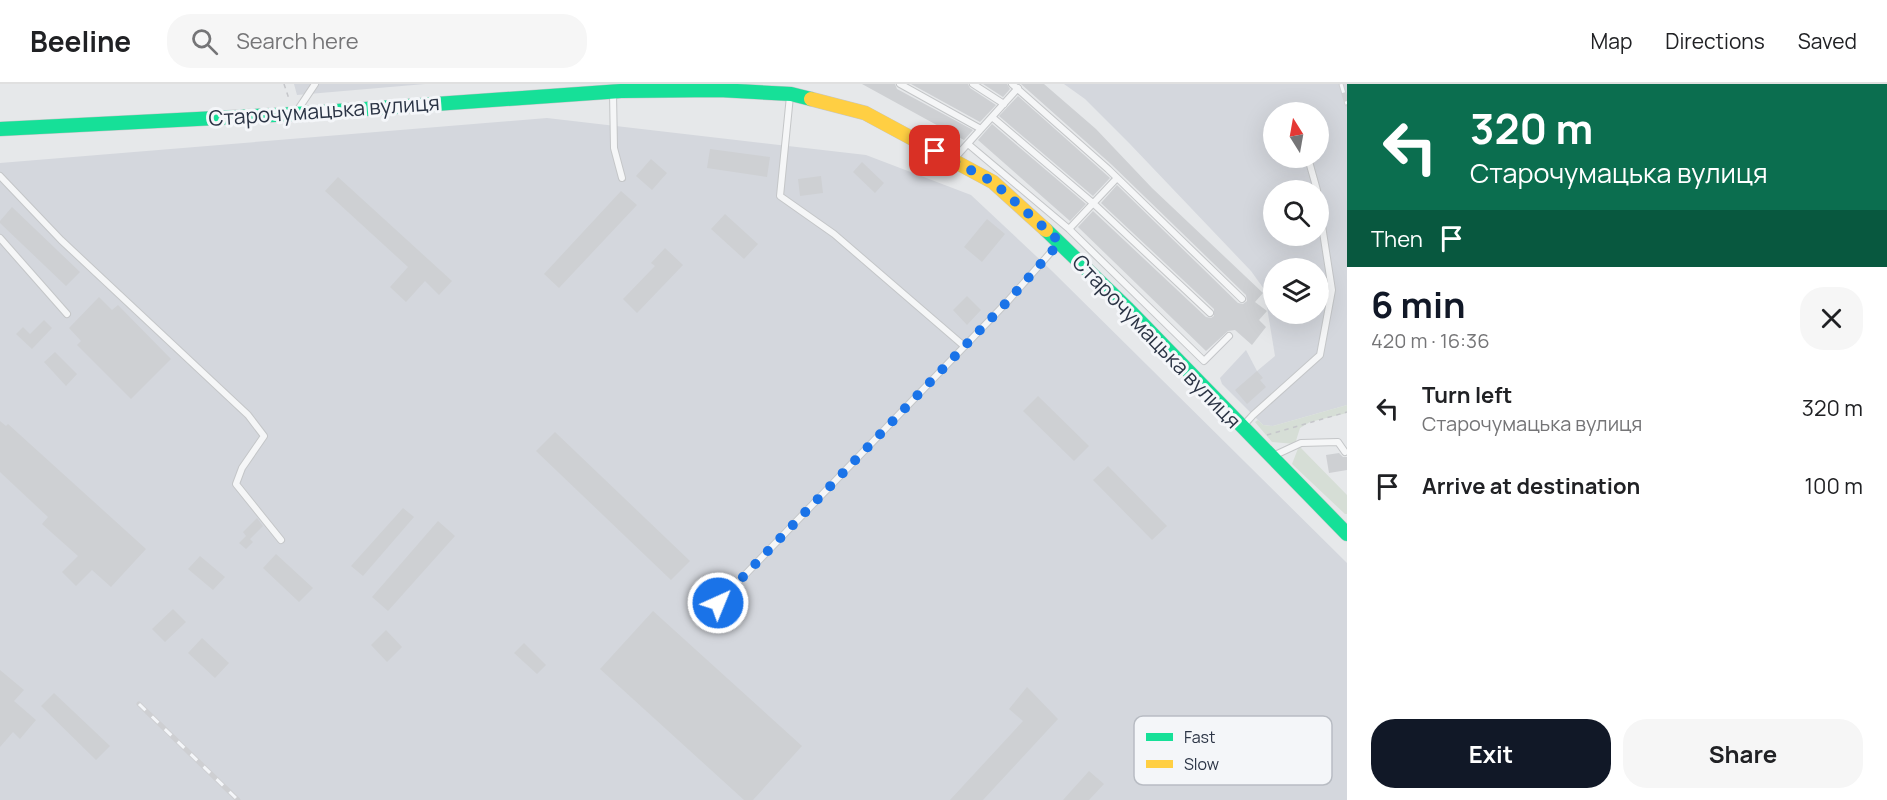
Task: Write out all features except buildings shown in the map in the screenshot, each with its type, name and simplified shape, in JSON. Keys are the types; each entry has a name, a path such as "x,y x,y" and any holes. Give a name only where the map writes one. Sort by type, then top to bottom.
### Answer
{"street":[{"name":"Старочумацька вулиця","path":"0,129 294,114 613,92 643,87 745,88 788,91 865,113 993,182 1060,242 1127,308 1347,534"}],"lane":[{"path":"294,114 315,84"},
{"path":"900,84 981,129"},
{"path":"973,84 1004,104"},
{"path":"953,160 1004,104 1015,86 1117,178 1242,299"},
{"path":"788,91 780,196 834,234 964,346"},
{"path":"613,92 614,148 622,178"},
{"path":"992,117 1094,204 1210,313"},
{"path":"968,144 1069,229 1204,361 1229,336"},
{"path":"0,176 61,240 248,415 264,436 242,468 236,484 281,540"},
{"path":"1069,229 1117,178"},
{"path":"0,238 68,314"},
{"path":"718,603 964,346 1060,242"},
{"path":"1242,428 1253,415 1320,355 1332,290 1325,246"},
{"path":"1269,456 1279,454 1301,443 1338,442 1345,452"}],"path":[{"path":"284,84 294,114"},
{"path":"1254,440 1347,412"}],"shaded area":[{"path":"294,84 425,84 297,95"},
{"path":"1064,84 1347,84 1347,405 1273,426 1263,425 1222,384 1220,378 1246,350 1257,371 1275,356 1270,324 1329,324 1329,258 1263,258 1263,288 1251,271 1085,99"},
{"path":"547,118 866,155 971,195 1052,271 1347,563 1347,800 0,800 0,163"},
{"path":"1347,405 1347,413 1310,422 1300,428 1295,444 1272,442 1255,422 1258,420 1263,425 1273,426"},
{"path":"1299,446 1347,495 1347,514 1292,464"}],"railway":[{"path":"1341,84 1347,104"},
{"path":"139,704 238,800"}],"traffic: fast":[{"path":"0,129 294,114 621,91 719,90 791,94 811,99"},
{"path":"1046,230 1127,308 1347,534"}],"traffic: slow":[{"path":"811,99 865,113 993,182 1046,230"}],"route":[{"path":"718,603 1007,302 1060,242 993,182 935,151"}]}
